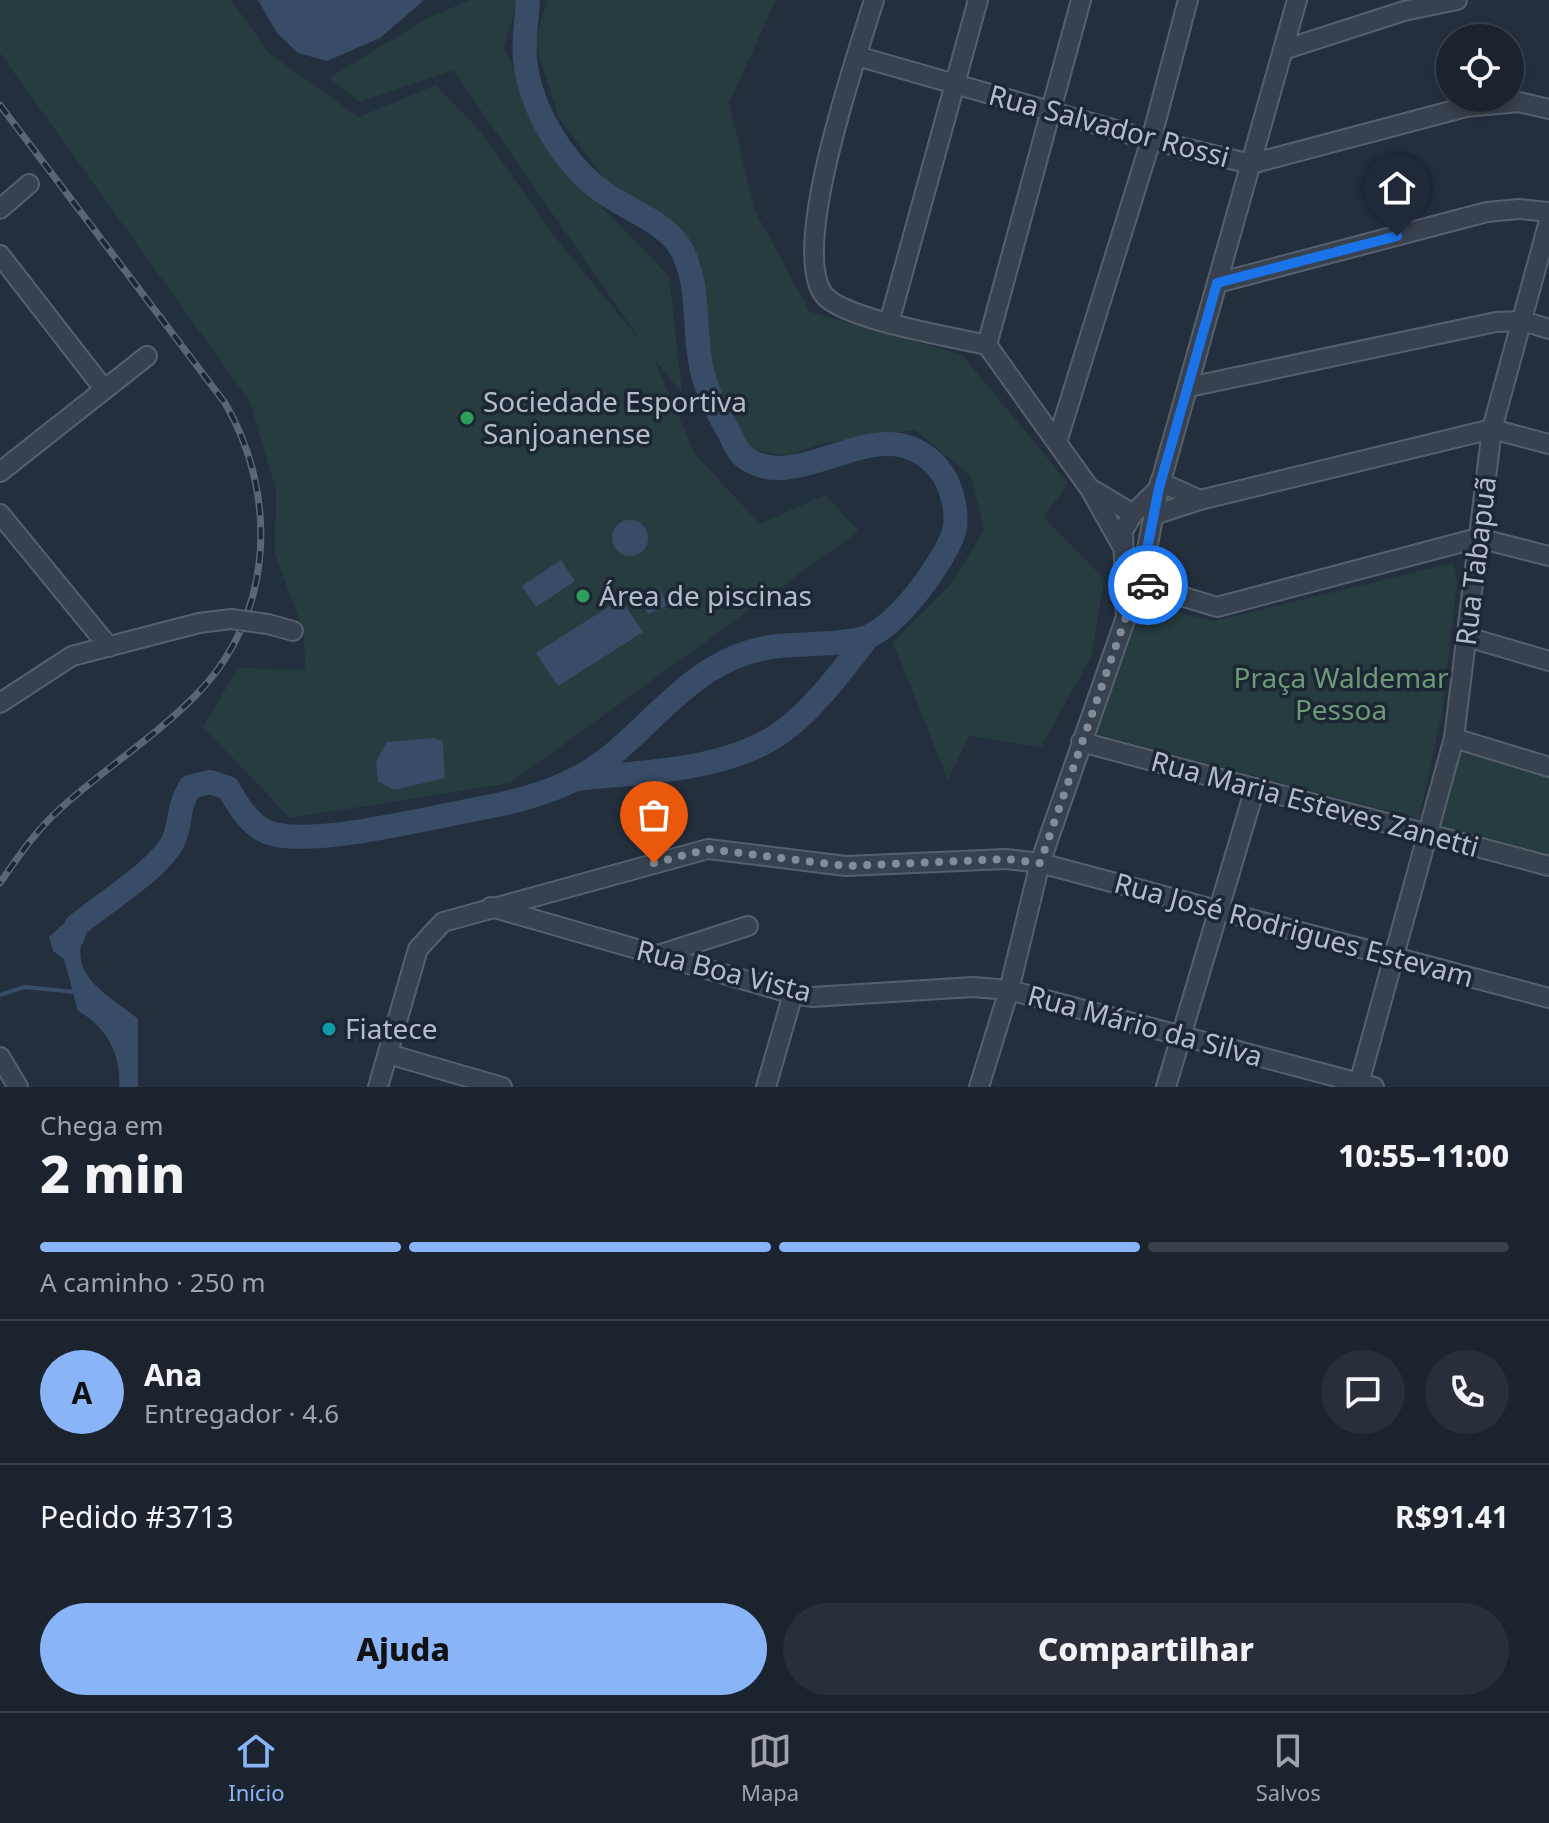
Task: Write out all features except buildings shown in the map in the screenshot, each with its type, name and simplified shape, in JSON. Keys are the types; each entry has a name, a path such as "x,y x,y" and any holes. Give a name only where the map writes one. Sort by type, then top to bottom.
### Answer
{"street":[{"path":"874,0 820,189 814,237 817,280 823,294 835,304 889,323 987,345 1090,489 1121,544 1128,591 1126,617 1040,863 1009,990 979,1087"},
{"path":"889,323 978,0"},
{"path":"987,345 1081,0"},
{"path":"1057,442 1151,140 1188,0"},
{"path":"1126,617 1145,593 1149,573 1147,549 1160,485 1297,0"},
{"path":"1283,50 1406,6 1457,0"},
{"name":"Rua Salvador Rossi","path":"857,56 1151,140 1251,164 1466,107 1519,102 1549,109"},
{"path":"0,209 29,184"},
{"path":"1217,283 1487,212 1519,209 1549,212"},
{"name":"Rua Tabapuã","path":"1363,1086 1393,956 1454,738 1492,429 1549,221"},
{"path":"0,255 104,389"},
{"path":"1189,387 1496,322 1523,321 1549,329"},
{"path":"0,472 147,356"},
{"path":"1154,515 1200,500 1492,429 1549,444"},
{"path":"1160,485 1200,500"},
{"path":"1121,544 1126,522 1160,485"},
{"path":"1090,489 1133,514"},
{"path":"0,514 109,647"},
{"path":"1149,573 1184,597 1204,605 1230,605 1478,538 1549,556"},
{"path":"1145,593 1184,597"},
{"path":"0,703 72,656 199,623 231,619 293,631"},
{"path":"1467,637 1549,661"},
{"path":"1454,738 1549,767"},
{"name":"Rua Maria Esteves Zanetti","path":"1081,742 1549,866"},
{"path":"1166,1087 1255,788"},
{"name":"Rua José Rodrigues Estevam","path":"378,1087 418,949 443,922 708,849 846,866 1006,859 1040,863 1549,998"},
{"name":"Rua Boa Vista","path":"491,907 793,994 812,997 973,987 1009,990"},
{"path":"658,955 748,926"},
{"name":"Rua Mário da Silva","path":"1009,990 1363,1086"},
{"path":"766,1087 793,994"},
{"path":"388,1054 502,1087"},
{"path":"0,1057 18,1087"}],"green space":[{"name":"Sociedade Esportiva Sanjoanense","path":"0,0 231,0 269,53 359,117 436,85 482,133 555,237 643,344 453,70 360,102 329,78 426,19 470,0 518,0 504,47 554,158 669,276 682,393 654,359 695,454 760,524 825,495 859,531 510,783 290,818 203,727 238,668 305,670 304,633 275,554 276,489 250,402 0,53"},
{"path":"547,0 776,0 729,103 755,211 810,312 962,355 1068,483 1044,517 1104,579 1092,655 1041,747 969,736 948,780 893,642 951,584 984,530 971,476 915,430 824,443 785,456 744,447 712,377 701,262 667,218 605,179 559,118 535,43"},
{"name":"Praça Waldemar Pessoa","path":"1453,563 1457,582 1442,713 1419,819 1096,734 1138,617 1149,606 1214,621"},
{"name":"Praça Waldemar Pessoa","path":"1460,750 1549,777 1549,857 1438,827"}],"water":[{"path":"258,0 424,0 380,38 327,61 298,53 277,33"},
{"path":"630,520 643,525 648,538 643,551 630,556 617,551 612,538 617,525"},
{"path":"561,560 575,581 536,607 522,586"},
{"path":"659,588 668,605 648,614 640,597"},
{"path":"621,599 643,632 558,686 536,653"},
{"path":"433,738 443,741 445,778 394,790 378,781 376,762 387,742"},
{"path":"92,912 82,942 80,955 83,967 97,987 138,1019 138,1087 119,1087 115,1053 97,1025 78,1011 64,959 53,951 49,937 62,925"}],"waterway":[{"path":"73,936 76,926 145,873 168,850 190,787 210,782 228,788 252,822 273,834 293,837 378,828 532,796 565,784 597,766 678,694 723,663 763,648 836,643 864,638 877,632 917,593 949,545 955,524 955,507 950,490 939,469 916,450 892,444 867,446 790,467 765,467 740,453 715,406 703,374 693,287 678,244 663,228 589,181 564,153 543,120 525,59 528,0"},
{"path":"576,779 696,765 742,753 764,743 807,710 868,637"},
{"path":"0,995 24,987 76,992"}],"railway":[{"path":"0,105 225,403 242,439 254,477 260,515 260,554 254,592 241,629 222,664 180,710 52,816 0,883"}],"way so far":[{"path":"654,863 708,849 846,866 1006,859 1040,863 1126,617 1138,604 1148,585"}],"place":[{"name":"Sociedade Esportiva Sanjoanense","path":"467,418"},
{"name":"Área de piscinas","path":"583,596"},
{"name":"Fiatece","path":"329,1029"}],"route":[{"path":"1148,585 1148,540 1159,488 1217,283 1397,236"}]}
